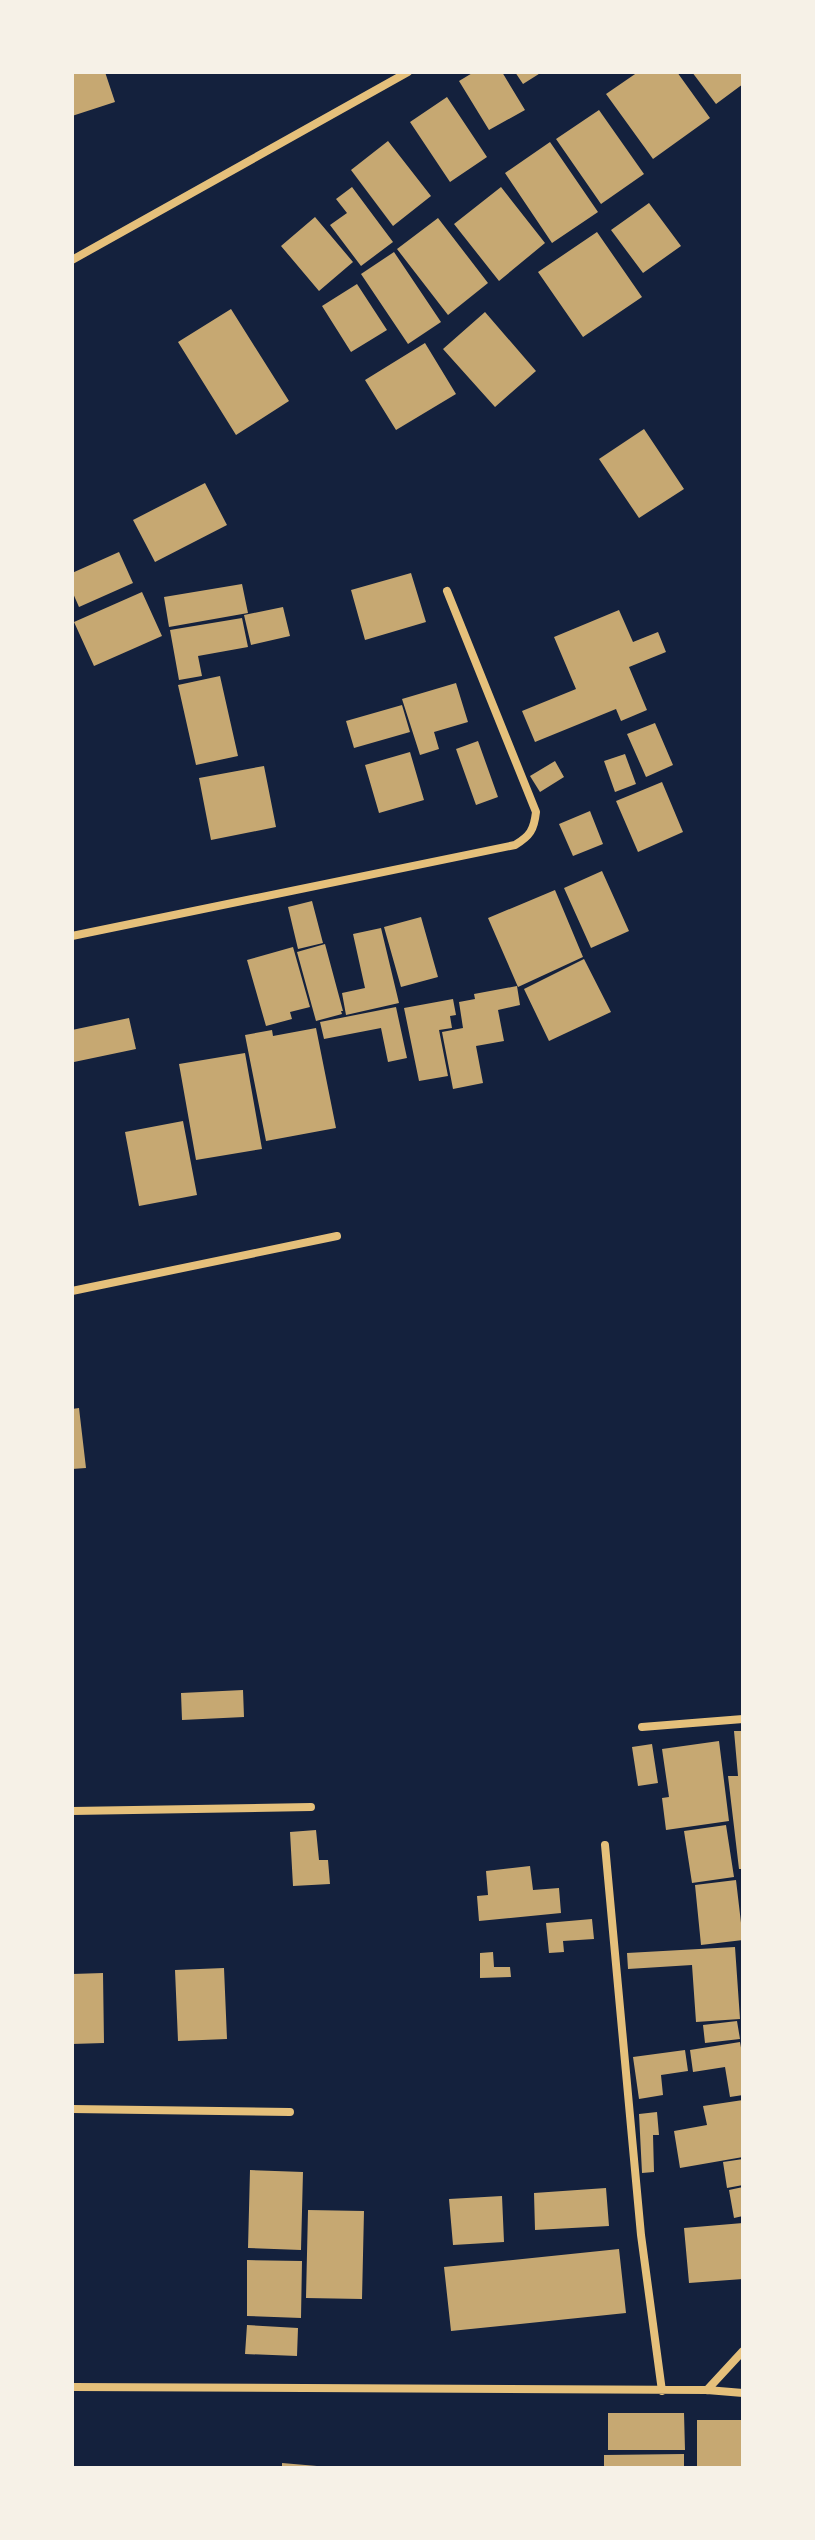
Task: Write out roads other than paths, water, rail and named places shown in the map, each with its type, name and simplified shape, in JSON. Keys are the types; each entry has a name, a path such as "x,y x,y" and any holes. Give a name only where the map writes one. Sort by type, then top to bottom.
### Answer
{"street":[{"path":"72,260 408,72"},
{"path":"72,936 515,845 529,836 535,825 536,812 447,591"},
{"path":"72,1291 337,1236"},
{"path":"642,1727 743,1719"},
{"path":"72,1811 311,1807"},
{"path":"605,1845 641,2235 662,2391"},
{"path":"72,2109 290,2112"},
{"path":"707,2390 743,2351"},
{"path":"72,2387 707,2390 743,2393"}]}
